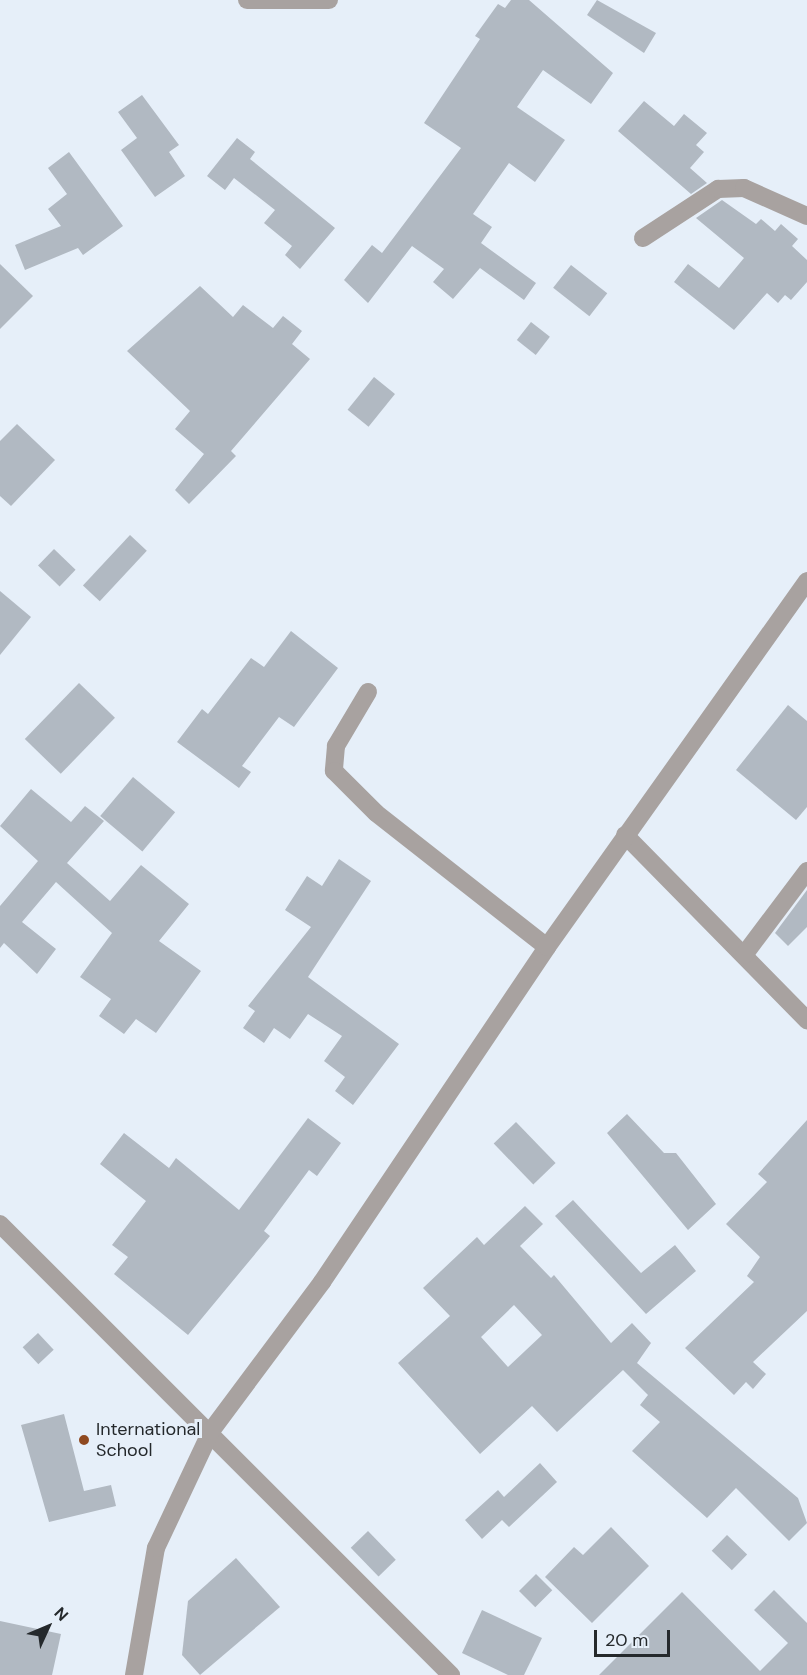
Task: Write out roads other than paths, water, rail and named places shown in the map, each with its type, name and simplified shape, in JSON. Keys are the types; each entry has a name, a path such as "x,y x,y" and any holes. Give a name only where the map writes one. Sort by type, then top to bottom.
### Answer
{"street":[{"path":"247,0 329,0"},
{"path":"643,238 718,189 744,188 807,216"},
{"path":"134,1675 156,1548 211,1431 322,1282 547,947 807,580"},
{"path":"368,692 336,746 334,771 376,813 547,947"},
{"path":"625,835 807,1020"},
{"path":"744,955 807,871"},
{"path":"0,1224 211,1431 451,1675"}],"place":[{"name":"International School","path":"84,1440"}]}
